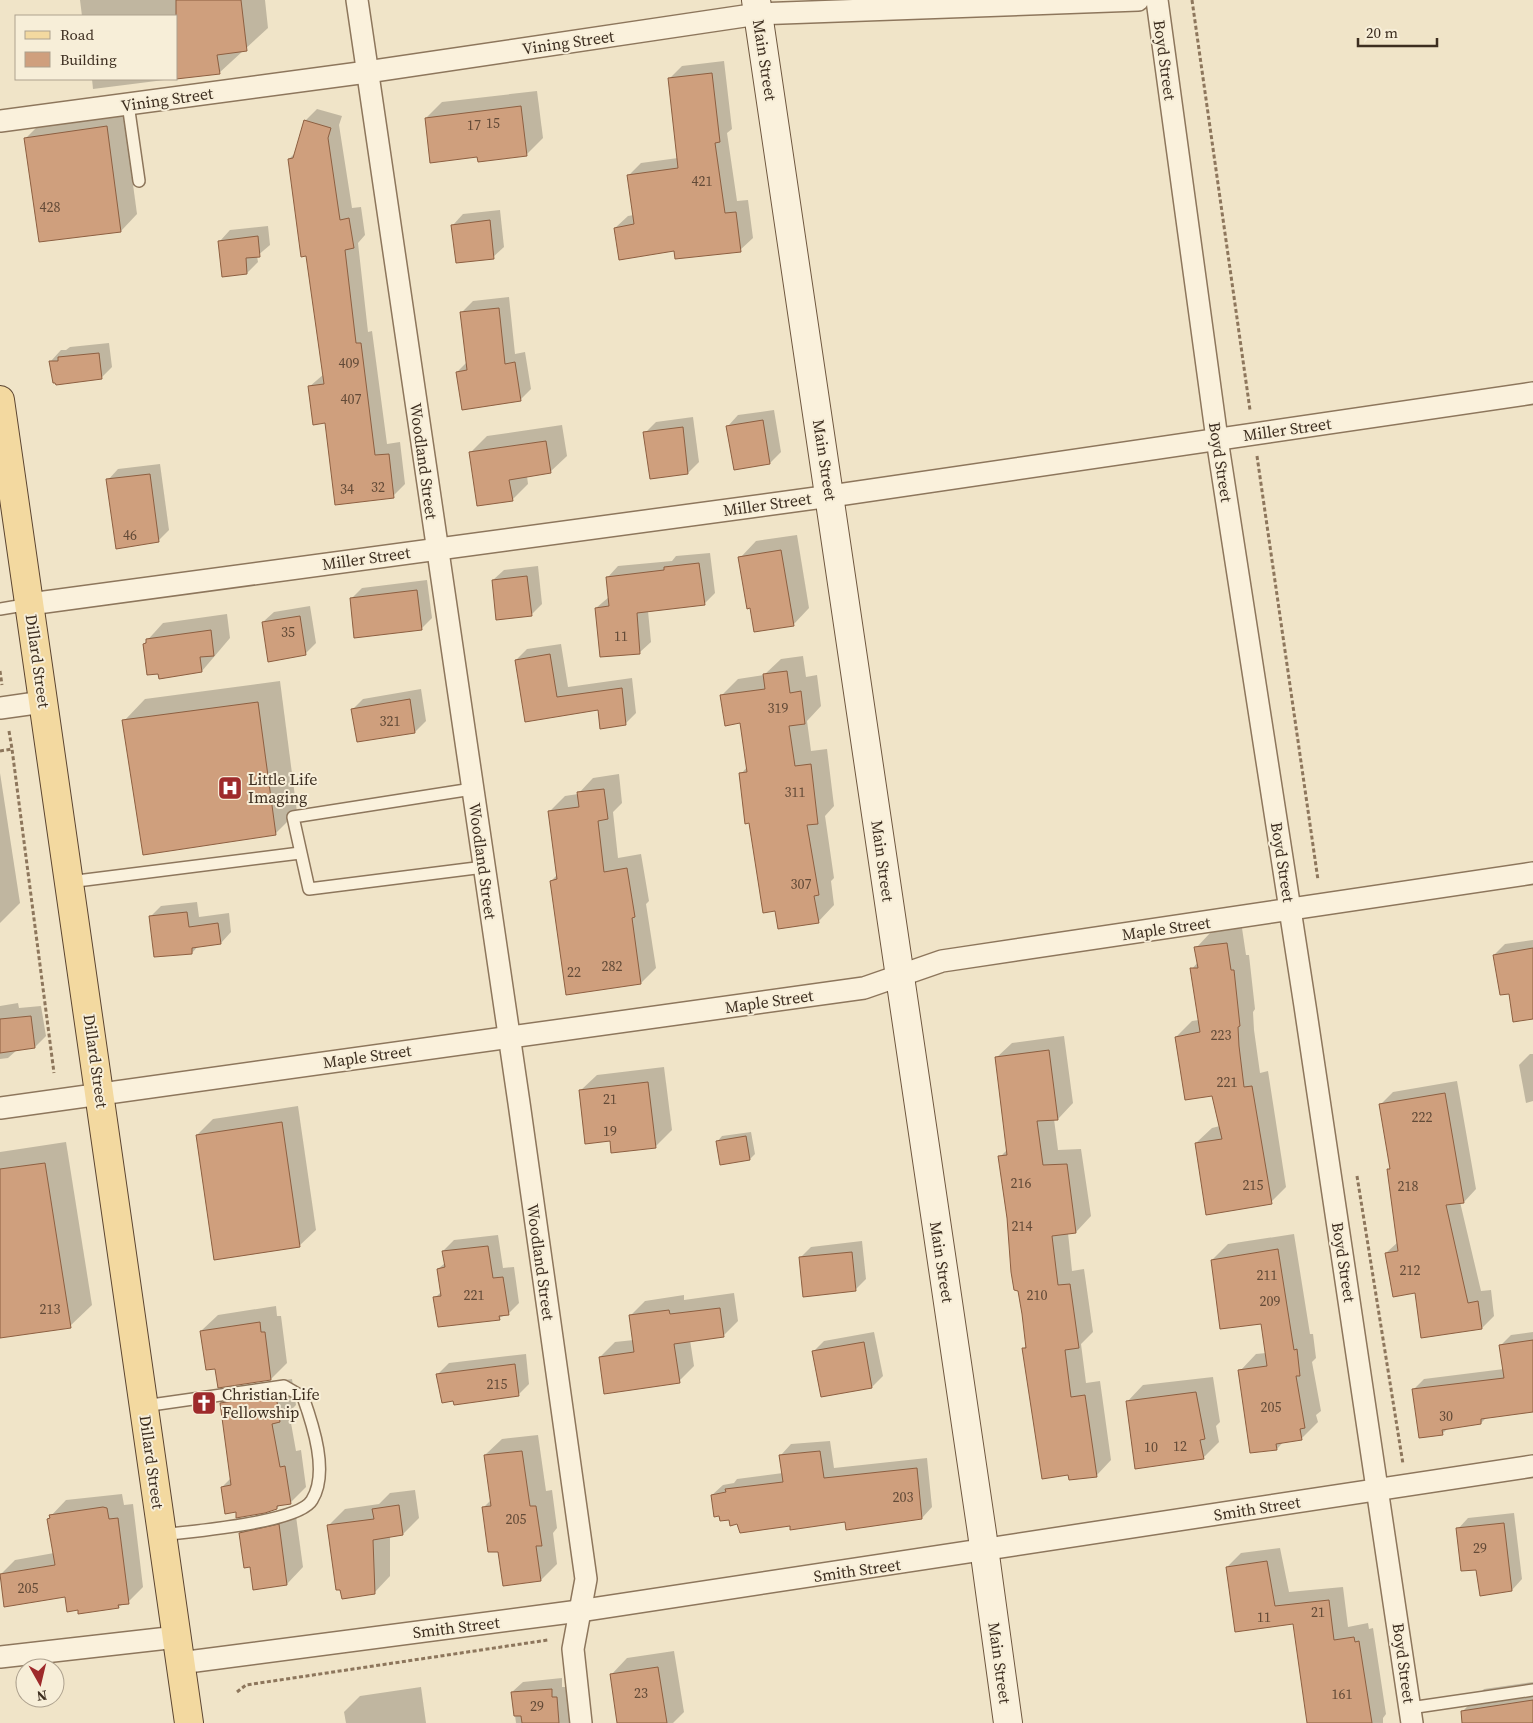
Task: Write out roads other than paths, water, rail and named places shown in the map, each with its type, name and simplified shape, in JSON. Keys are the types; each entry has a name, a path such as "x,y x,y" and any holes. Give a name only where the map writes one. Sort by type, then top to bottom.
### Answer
{"main road":[{"name":"Main Street","path":"757,7 831,496 899,976 985,1551 1008,1723"},
{"name":"Dillard Street","path":"0,400 189,1723"}],"street":[{"name":"Woodland Street","path":"357,0 436,549 509,1036 586,1579 573,1649 581,1723"},
{"name":"Vining Street","path":"0,122 367,72 757,7 1138,0"},
{"name":"Boyd Street","path":"1157,0 1217,439 1379,1489 1411,1716"},
{"name":"Miller Street","path":"30,604 831,496 1533,393"},
{"path":"0,708 43,702"},
{"name":"Maple Street","path":"0,1108 864,988 942,961 1533,873"},
{"name":"Smith Street","path":"0,1657 178,1650 579,1612 1533,1466"}],"lane":[{"path":"128,104 139,181"},
{"path":"0,609 30,604"},
{"path":"472,789 293,816 309,889 484,867"},
{"path":"69,882 300,853"},
{"path":"144,1406 284,1386 304,1397 316,1436 319,1485 312,1502 293,1514 239,1525 162,1535"},
{"path":"1411,1716 1533,1690"}],"place":[{"name":"Little Life Imaging","path":"230,788"},
{"name":"Christian Life Fellowship","path":"204,1403"}]}
